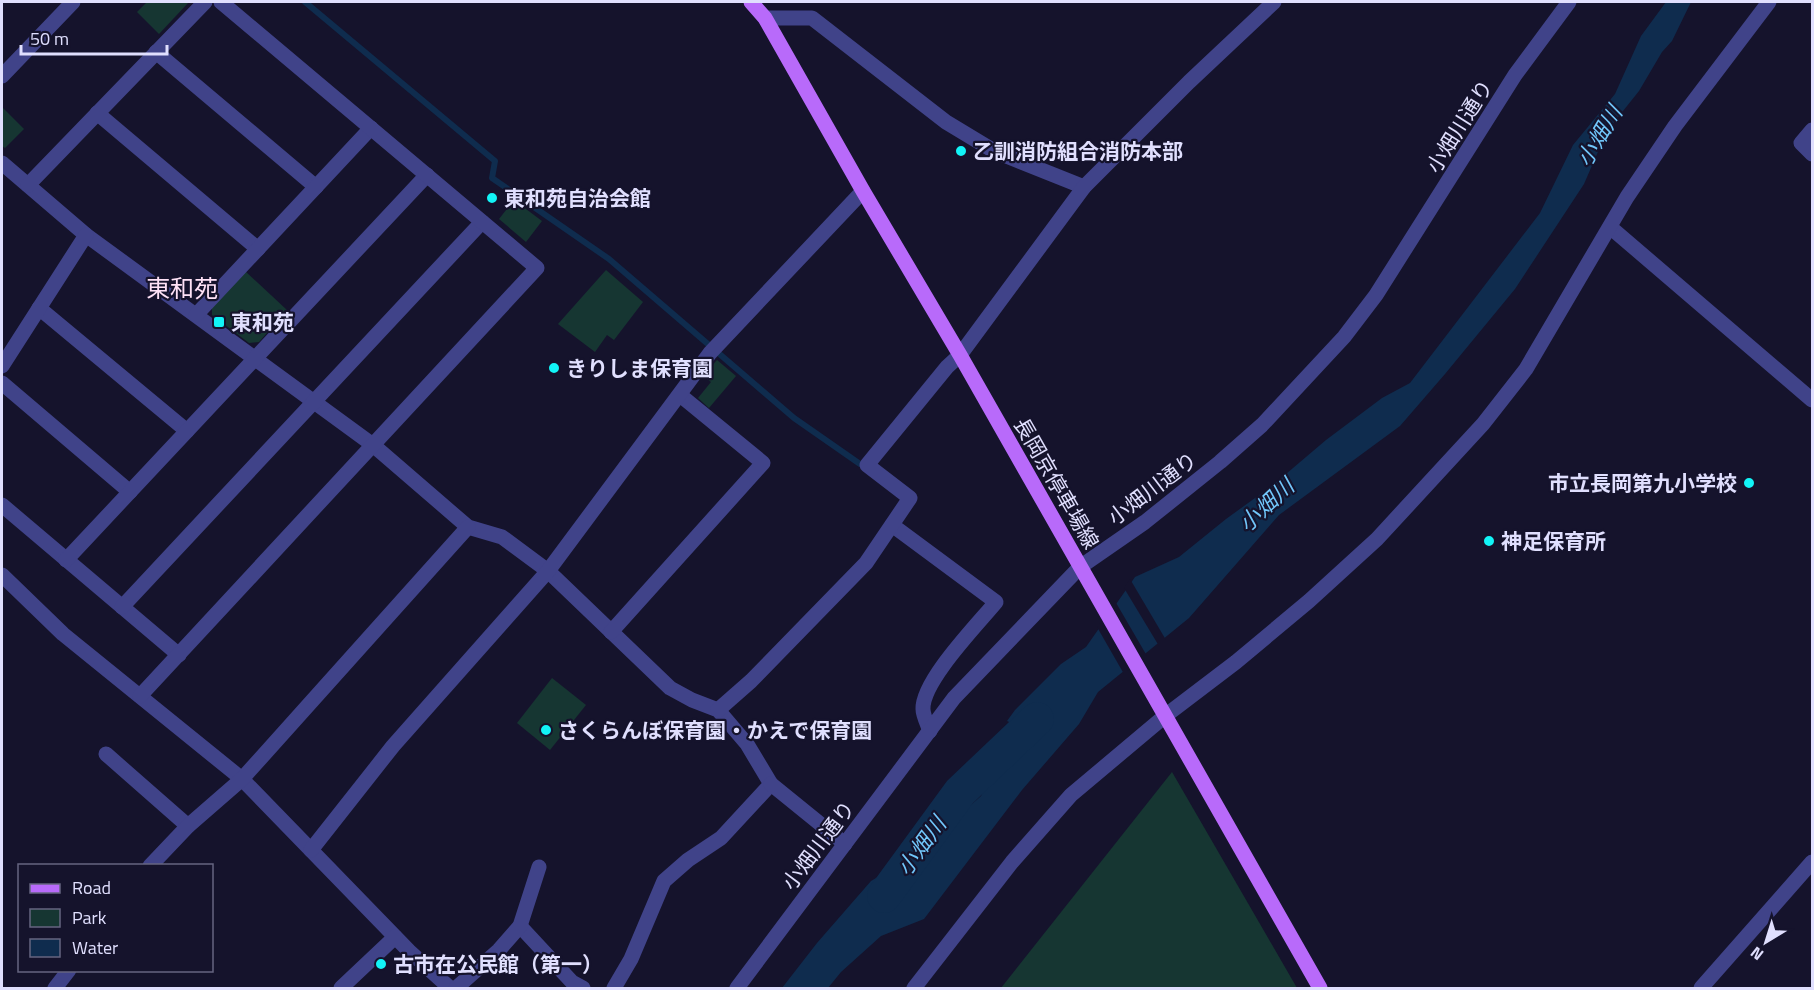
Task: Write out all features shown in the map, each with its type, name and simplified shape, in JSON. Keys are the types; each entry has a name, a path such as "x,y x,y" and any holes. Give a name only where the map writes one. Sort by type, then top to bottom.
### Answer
{"main road":[{"name":"長岡京停車場線","path":"751,2 765,18 863,191 960,354 1320,988"}],"street":[{"path":"2,76 73,2"},
{"path":"28,185 205,2"},
{"path":"140,696 537,268 221,2"},
{"path":"718,710 751,681 866,563 910,498 867,465 960,354 1084,187 1189,82 1274,2"},
{"name":"小畑川通り","path":"737,988 954,698 1084,573 1262,425 1344,337 1376,295 1515,75 1569,2"},
{"path":"914,988 1012,862 1071,795 1163,712 1236,662 1309,601 1377,539 1483,424 1526,369 1626,197 1675,126 1769,2"},
{"path":"765,18 812,18 946,122 994,151 1084,187"},
{"path":"156,52 316,187"},
{"path":"97,114 258,249"},
{"path":"196,315 371,128"},
{"path":"1812,130 1801,143 1812,154"},
{"path":"3,168 28,185 86,235 373,445 468,527 502,537 548,571 670,688 718,710 747,744 771,784 845,844"},
{"path":"66,560 427,174"},
{"path":"311,850 393,746 548,571 714,349 863,191"},
{"path":"122,607 482,222"},
{"path":"1610,227 1812,399"},
{"path":"2,366 86,235"},
{"path":"39,308 187,431"},
{"path":"2,383 130,492"},
{"path":"611,632 763,463 681,395"},
{"path":"2,504 179,655"},
{"path":"892,525 996,602 937,673 927,693 923,709 930,731"},
{"path":"152,864 188,826 242,778 468,527"},
{"path":"2,575 63,634 242,778 395,937 450,988"},
{"path":"106,754 188,826"},
{"path":"614,988 631,959 664,881 688,860 721,838 771,784"},
{"path":"1701,988 1812,862"},
{"path":"456,988 499,950 520,926 539,867"},
{"path":"520,926 572,982 583,988"},
{"path":"341,988 395,937"},
{"path":"55,988 67,972"}],"green space":[{"path":"147,2 189,2 159,34 137,12"},
{"path":"2,107 24,129 5,148 2,146"},
{"path":"514,200 542,221 526,242 499,219"},
{"path":"244,270 287,310 259,342 249,343 212,315 212,305"},
{"path":"606,270 643,302 614,340 607,335 595,352 558,324"},
{"path":"717,360 736,376 709,408 698,398 711,382 703,376"},
{"path":"552,678 586,705 550,750 517,723"},
{"path":"1172,772 1297,988 1001,988"}],"water":[{"path":"1666,2 1691,2 1672,41 1662,52 1639,91 1607,131 1584,184 1515,289 1400,426 1279,515 1189,618 1098,692 1079,724 1022,790 924,919 881,936 841,972 828,988 782,988 817,943 871,881 926,849 946,827 981,796 1016,725 1007,721 1061,664 1086,647 1135,577 1179,557 1273,485 1326,440 1382,398 1410,383 1540,213 1573,145 1615,94 1641,36"}],"pier":[{"path":"1130,579 1166,640 1159,646 1124,588"},
{"path":"1115,601 1147,656 1124,674 1097,627"}],"waterway":[{"path":"305,2 495,161 492,178 609,259 794,418 860,464"},
{"name":"小畑川","path":"884,896 960,792 1037,719"}],"place":[{"name":"乙訓消防組合消防本部","path":"961,151"},
{"name":"東和苑自治会館","path":"492,198"},
{"name":"東和苑","path":"219,322"},
{"name":"きりしま保育園","path":"554,368"},
{"name":"市立長岡第九小学校","path":"1749,483"},
{"name":"神足保育所","path":"1489,541"},
{"name":"さくらんぼ保育園・かえで保育園","path":"546,730"},
{"name":"古市在公民館（第一）","path":"381,964"}],"district":[{"name":"東和苑","path":"182,288"}]}
